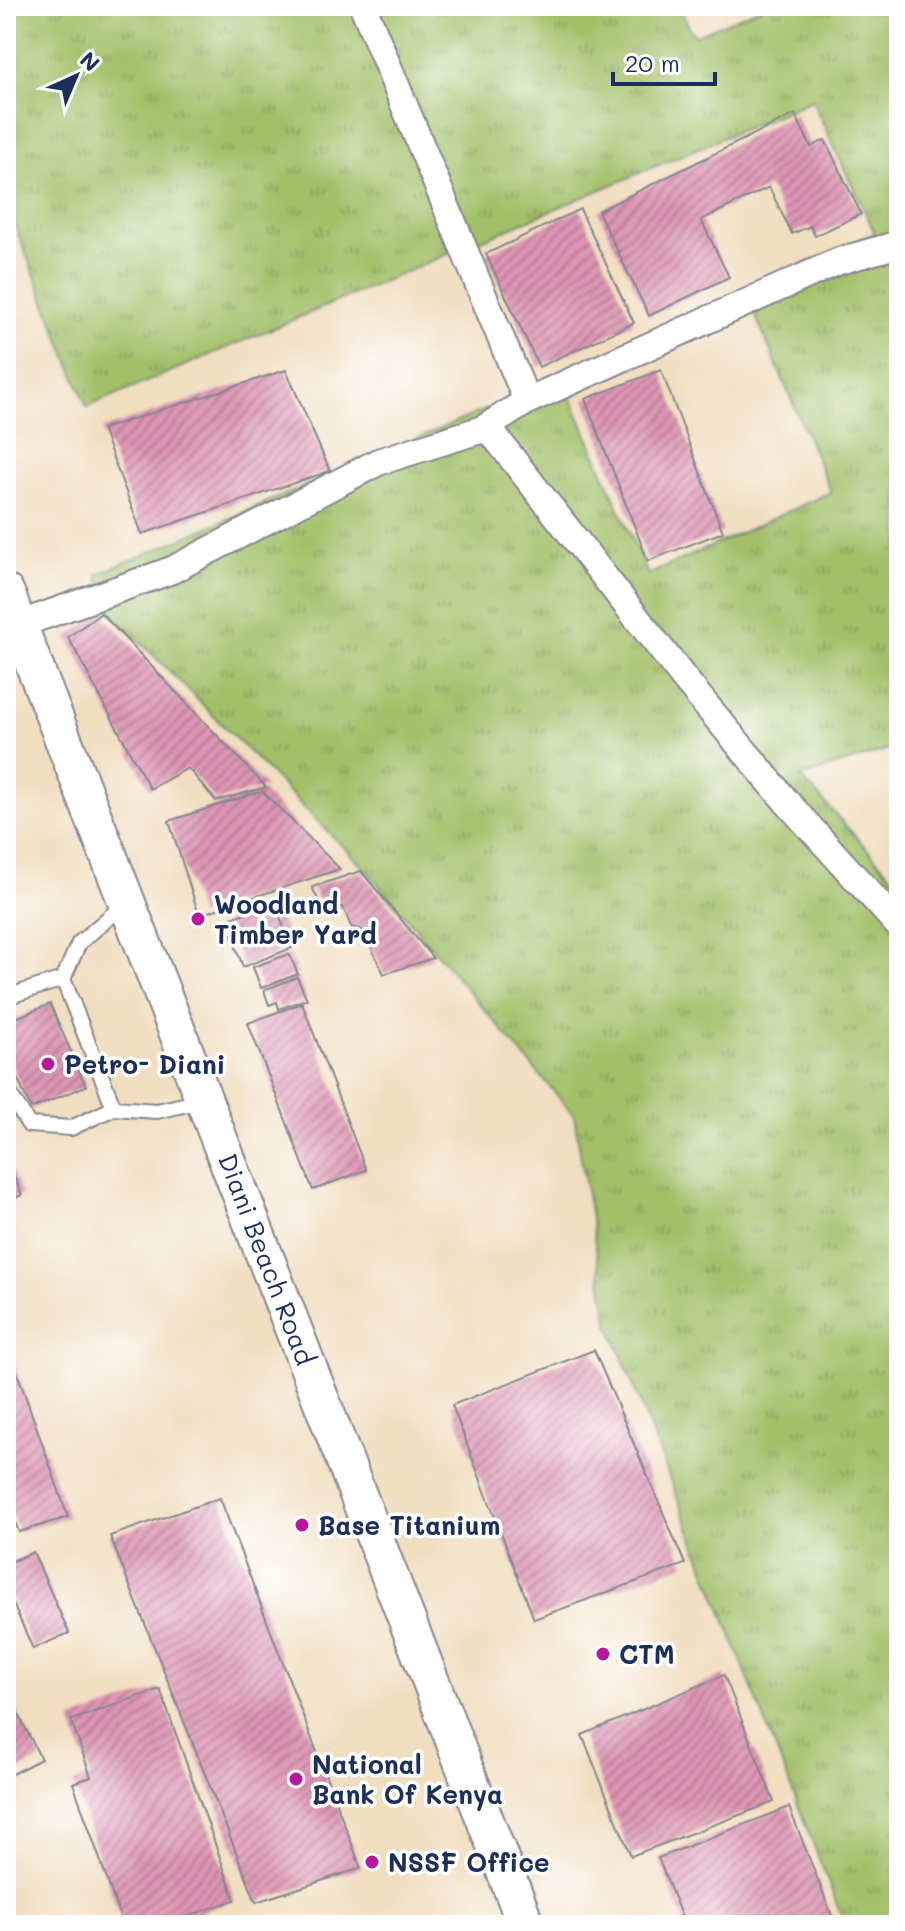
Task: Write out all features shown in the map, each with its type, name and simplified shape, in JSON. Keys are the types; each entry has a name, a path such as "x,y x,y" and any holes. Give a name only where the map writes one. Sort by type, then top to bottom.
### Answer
{"main road":[{"name":"Diani Beach Road","path":"12,609 526,1925"}],"street":[{"path":"363,6 527,401"},
{"path":"12,609 172,570 378,462 483,429 527,401 839,261 899,244"},
{"path":"483,429 493,434 547,501 573,540 786,801 899,926"}],"lane":[{"path":"114,1108 63,979 79,943 126,903"},
{"path":"6,997 63,979"},
{"path":"6,1088 29,1125 71,1128 114,1108 157,1111 205,1100"}],"green space":[{"path":"6,6 678,6 694,36 765,6 899,6 899,746 801,777 899,884 899,1925 845,1925 608,1321 574,1115 365,869 105,606 98,574 562,377 648,575 831,492 745,291 875,233 812,100 87,407 6,203"}],"building":[{"path":"795,114 811,147 825,140 861,214 815,236 810,226 792,234 769,187 701,220 729,277 649,316 598,211"},
{"path":"580,209 634,323 539,367 486,254"},
{"path":"286,370 330,471 142,534 102,429"},
{"path":"661,370 723,532 648,561 585,399"},
{"path":"101,613 266,787 216,801 188,768 150,789 68,637"},
{"path":"262,791 340,869 199,915 169,821"},
{"path":"361,871 433,958 384,974 363,930 351,927 343,907 322,908 312,887"},
{"path":"274,902 292,948 243,967 226,920"},
{"path":"289,954 298,974 261,988 253,967"},
{"path":"297,977 307,999 279,1009 277,1002 269,1005 264,990"},
{"path":"302,1003 366,1170 313,1190 248,1023"},
{"path":"50,1004 86,1086 31,1109 6,1052 6,1022"},
{"path":"6,1157 22,1195 6,1202"},
{"path":"594,1350 685,1564 534,1619 452,1405"},
{"path":"11,1355 68,1517 19,1532 6,1500 6,1357"},
{"path":"220,1498 361,1868 256,1902 110,1536"},
{"path":"33,1552 69,1633 33,1649 7,1590 10,1562"},
{"path":"724,1675 774,1802 631,1856 582,1735"},
{"path":"6,1689 41,1759 6,1777"},
{"path":"160,1689 235,1900 162,1925 123,1925 73,1783 91,1777 71,1720"},
{"path":"789,1807 834,1921 824,1925 685,1925 658,1858"}],"place":[{"name":"Woodland Timber Yard","path":"198,919"},
{"name":"Petro- Diani","path":"48,1064"},
{"name":"Base Titanium","path":"302,1525"},
{"name":"CTM","path":"603,1654"},
{"name":"National Bank Of Kenya","path":"296,1779"},
{"name":"NSSF Office","path":"372,1862"}]}
